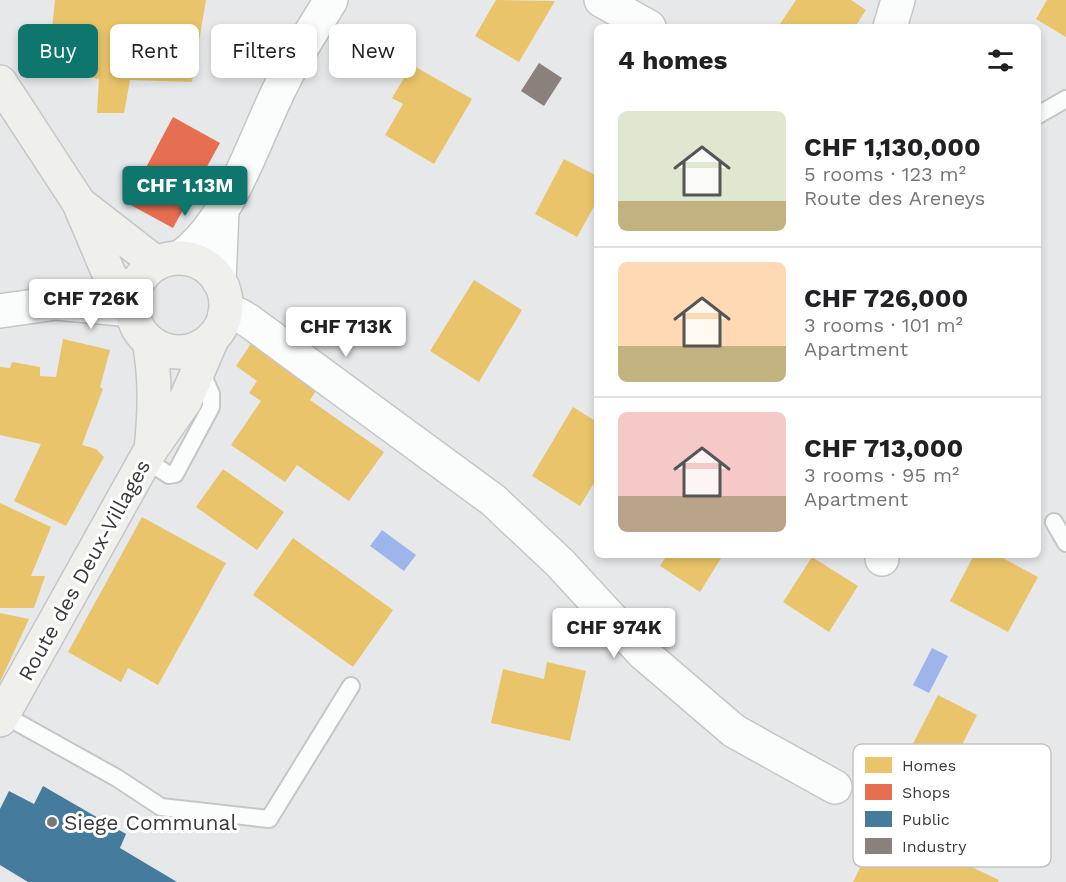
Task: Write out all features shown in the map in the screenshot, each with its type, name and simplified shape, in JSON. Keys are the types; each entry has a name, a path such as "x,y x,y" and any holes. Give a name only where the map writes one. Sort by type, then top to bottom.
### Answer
{"main road":[{"path":"0,82 79,203 126,294 139,330 148,341 162,349 178,352 201,346 219,325 225,297 219,280 203,264 168,260 79,203"},
{"path":"126,294 144,272 168,260"},
{"name":"Route des Deux-Villages","path":"2,718 148,456 185,401 219,325"},
{"name":"Route des Deux-Villages","path":"148,341 155,397 148,456"}],"street":[{"path":"168,260 194,247 222,211 284,79 331,0"},
{"path":"601,0 644,24"},
{"path":"891,24 898,0"},
{"path":"219,280 222,211"},
{"path":"0,311 126,294"},
{"path":"219,325 239,315 249,321 492,500 560,562 643,653 734,731 835,787"}],"lane":[{"path":"1041,113 1066,99"},
{"path":"1054,522 1066,543"},
{"path":"2,718 117,778 161,807 269,819 351,686"}],"water":[{"path":"382,530 416,555 404,571 370,546"},
{"path":"932,648 948,656 929,693 913,685"}],"building: Homes":[{"path":"55,0 206,0 199,41 199,24 110,24 110,78 193,78 192,82 130,80 124,113 97,113 99,79 95,78 98,78 98,24 52,24"},
{"path":"496,0 555,1 519,62 475,36"},
{"path":"796,0 851,0 866,10 857,24 780,24"},
{"path":"1047,0 1066,0 1066,37 1036,19"},
{"path":"416,67 472,99 434,164 385,135 403,104 392,98 404,78 416,78"},
{"path":"564,159 594,174 594,206 577,237 535,214"},
{"path":"474,280 522,310 479,382 430,351"},
{"path":"63,339 110,350 100,387 103,389 82,445 96,449 104,457 66,526 14,501 41,444 0,435 0,367 10,368 12,362 40,367 40,376 56,377"},
{"path":"254,339 320,385 310,400 384,452 349,501 297,465 285,482 231,445 261,401 249,393 257,381 236,366"},
{"path":"573,407 594,420 594,483 580,506 532,476"},
{"path":"223,469 284,512 257,550 196,507"},
{"path":"0,503 51,527 31,576 45,576 34,608 0,608"},
{"path":"142,517 226,563 158,685 128,668 121,682 68,652"},
{"path":"293,538 393,610 353,667 253,595"},
{"path":"665,558 721,558 700,592 660,566"},
{"path":"811,558 858,586 829,632 783,602"},
{"path":"972,558 1003,558 1038,577 1008,632 950,601"},
{"path":"0,613 29,619 0,682"},
{"path":"547,662 586,671 570,741 491,723 503,669 544,679"},
{"path":"938,695 977,715 962,744 913,744"},
{"path":"860,867 972,867 999,880 998,882 853,882"}],"building: Shops":[{"path":"173,117 220,143 173,228 127,203"}],"building: Public":[{"name":"Siege Communal","path":"43,786 126,834 120,848 177,882 28,882 0,865 0,809 9,791 34,804"}],"building: Industry":[{"path":"539,63 562,78 544,106 521,91"}],"place":[{"name":"Siege Communal","path":"52,822"}]}
